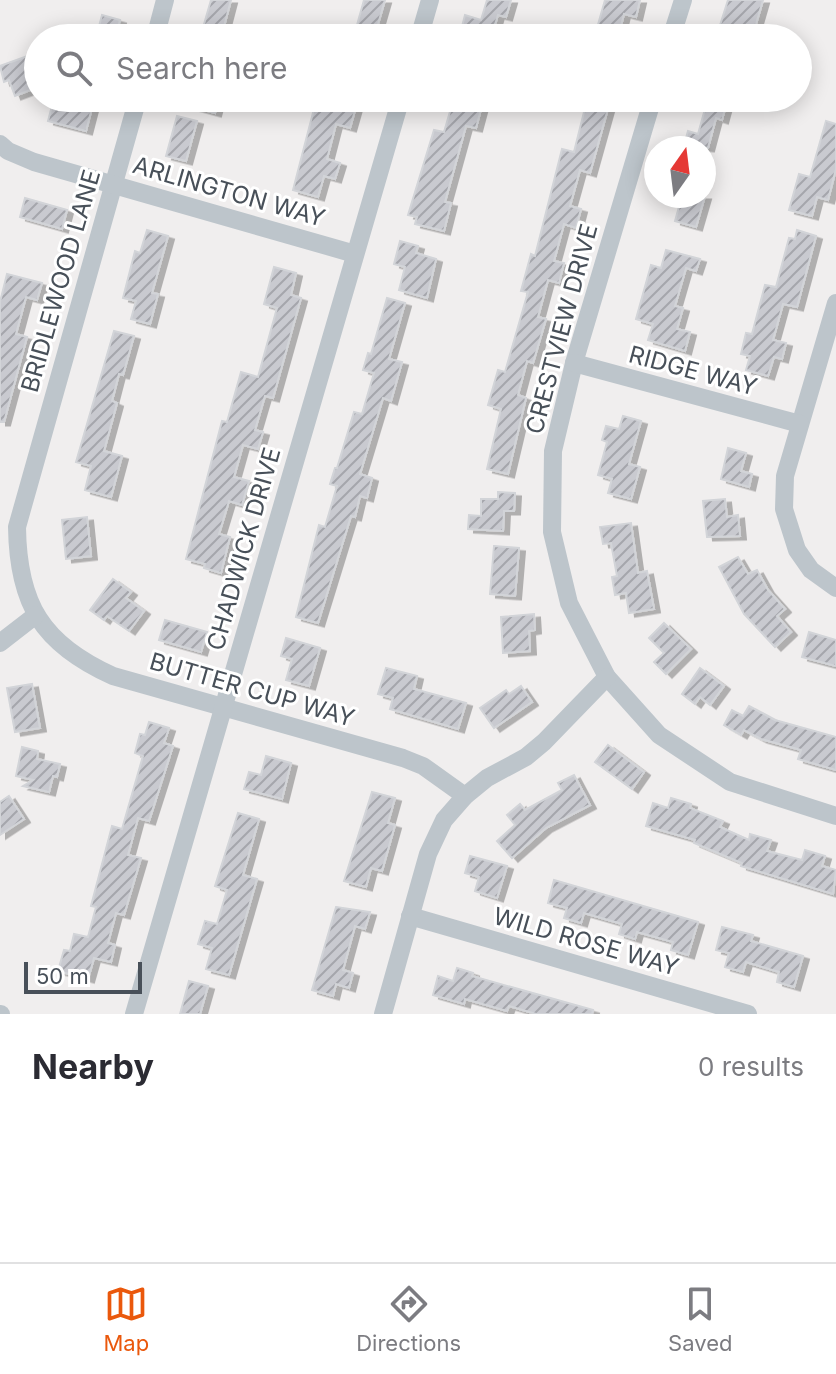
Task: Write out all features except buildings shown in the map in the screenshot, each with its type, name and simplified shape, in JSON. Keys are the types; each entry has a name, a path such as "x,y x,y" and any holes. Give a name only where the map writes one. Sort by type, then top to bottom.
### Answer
{"street":[{"path":"159,24 165,0"},
{"path":"423,24 430,0"},
{"path":"675,24 683,0"},
{"name":"BRIDLEWOOD LANE","path":"36,615 18,560 17,527 134,112"},
{"name":"CHADWICK DRIVE","path":"134,1014 397,112"},
{"name":"CRESTVIEW DRIVE","path":"649,112 574,363 553,451 552,532 569,603 607,677 659,735 730,782 836,816"},
{"name":"ARLINGTON WAY","path":"0,144 8,151 34,162 355,254"},
{"path":"836,303 785,476 784,509 797,550 811,570 836,588"},
{"name":"RIDGE WAY","path":"574,363 800,424"},
{"path":"0,643 36,615"},
{"name":"BUTTER CUP WAY","path":"36,615 71,653 113,676 403,758 423,766 465,796"},
{"path":"383,1014 433,841 444,820 465,796 487,778 526,757 544,742 607,677"},
{"name":"WILD ROSE WAY","path":"410,916 748,1014"}]}
